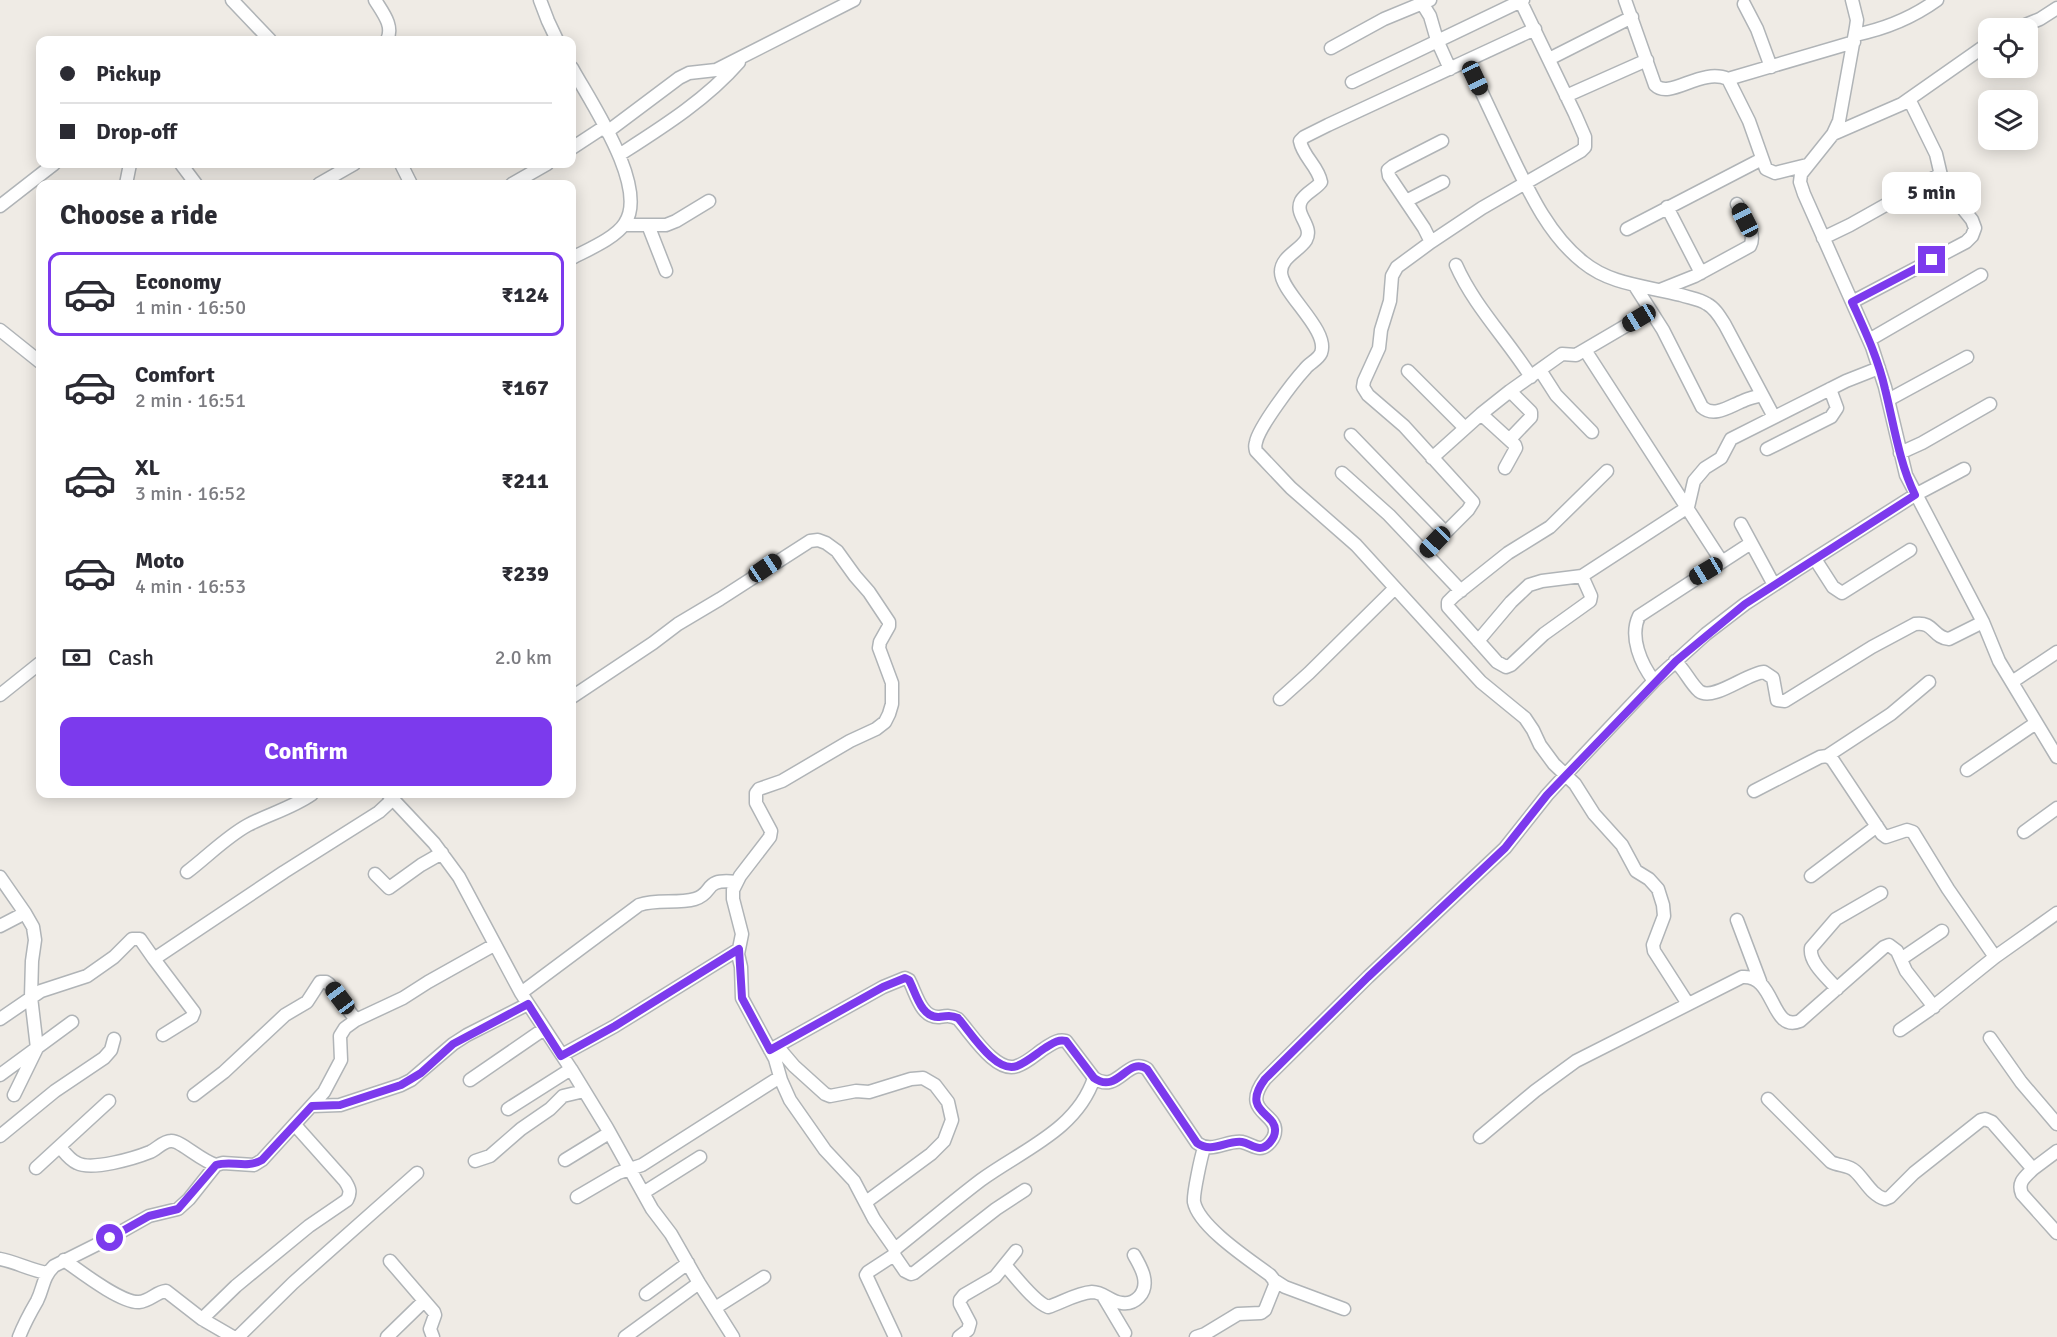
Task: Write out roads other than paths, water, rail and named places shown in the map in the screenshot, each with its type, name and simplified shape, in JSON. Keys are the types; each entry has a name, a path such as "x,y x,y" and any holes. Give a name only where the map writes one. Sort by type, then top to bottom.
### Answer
{"street":[{"path":"232,0 266,36"},
{"path":"375,0 390,29 388,36"},
{"path":"576,146 606,129 689,73 716,70 854,0"},
{"path":"1352,82 1521,0 1585,137 1585,147 1581,151 1482,208 1406,259 1397,267 1392,276 1390,301 1380,330 1379,348 1363,387 1368,395 1404,426 1473,502 1468,510 1425,553"},
{"path":"1625,0 1655,86 1664,91 1707,76 1716,75 1728,79 1771,67 1890,26 1937,0"},
{"path":"1852,0 1857,20 1839,121 1833,134 1801,174 1800,182 1869,340 1888,400 1906,475 1983,622 1992,648 2036,723 2052,737 2057,757"},
{"path":"545,2 556,36"},
{"path":"1331,48 1384,19 1426,2 1437,40 1450,69"},
{"path":"1744,4 1757,29 1771,67"},
{"path":"2038,20 2057,8"},
{"path":"1549,59 1632,17"},
{"path":"1535,29 1328,125 1300,141 1320,176 1321,182 1301,202 1299,208 1308,237 1284,262 1281,275 1289,291 1315,328 1322,347 1320,353 1301,373 1273,412 1256,439 1255,445 1256,451 1290,488 1356,545 1481,682 1525,718 1539,745 1581,792 1594,814 1622,845 1636,871 1649,879 1658,889 1664,916 1653,945 1654,951 1688,1004"},
{"path":"1833,134 1909,99 1978,51"},
{"path":"619,155 706,95 722,82 743,57"},
{"path":"1566,96 1647,60"},
{"path":"1467,61 1525,183 1549,224 1568,248 1583,263 1599,274 1708,304 1716,312 1774,417"},
{"path":"576,75 619,155 627,175 631,212 624,225 614,235 576,256"},
{"path":"1728,79 1749,121 1766,169 1775,173 1807,165"},
{"path":"1852,302 1966,242 1972,236 1975,228 1972,220 1949,194 1939,175 1936,154 1909,99"},
{"path":"1431,242 1389,176 1388,170 1442,141"},
{"path":"1627,229 1762,159"},
{"path":"0,206 49,168"},
{"path":"326,180 347,168"},
{"path":"519,180 540,168"},
{"path":"1823,238 1939,175"},
{"path":"1406,201 1443,182"},
{"path":"624,225 666,225 710,201"},
{"path":"1660,290 1701,273 1750,246 1753,241 1752,235 1737,204"},
{"path":"1667,207 1701,273"},
{"path":"648,225 666,271"},
{"path":"1456,265 1467,287 1516,352 1592,432"},
{"path":"1869,340 1981,275"},
{"path":"1635,285 1676,354 1705,410 1727,409 1744,400 1762,395"},
{"path":"1432,458 1481,414 1562,354 1576,355 1651,311"},
{"path":"0,330 36,359"},
{"path":"1585,350 1722,562"},
{"path":"1888,400 1967,357"},
{"path":"1478,641 1511,602 1529,585 1542,580 1582,576 1630,547 1688,507 1694,481 1705,468 1721,458 1731,439 1830,389 1879,368"},
{"path":"1407,371 1465,428"},
{"path":"1767,449 1830,417 1837,408 1830,389"},
{"path":"1510,391 1531,412 1531,417 1510,439"},
{"path":"1900,453 1990,404"},
{"path":"1481,414 1510,439 1516,448 1505,468"},
{"path":"1351,435 1445,532"},
{"path":"774,1048 883,987 905,978 909,980 924,1011 935,1017 958,1018 1000,1065 1017,1066 1060,1040 1066,1041 1094,1078 1106,1084 1136,1066 1147,1069 1197,1143 1204,1148 1242,1142 1261,1148 1266,1146 1276,1131 1256,1102 1256,1093 1265,1079 1368,977 1505,848 1566,776 1654,681 1745,604 1915,495 1964,469"},
{"path":"1582,576 1591,596 1590,601 1536,640 1511,665 1506,667 1501,665 1448,607 1448,602 1508,554 1550,527 1606,471"},
{"path":"1342,473 1389,515 1461,591"},
{"path":"1741,524 1774,585"},
{"path":"576,694 653,644 678,624 803,544 818,540 826,543 840,555 889,622 879,648 892,683 892,704 885,722 783,781 759,789 756,793 756,803 771,831 770,837 736,882 733,899 742,934 739,949 742,998 774,1048 830,1096 856,1091 869,1092 910,1079 923,1078 935,1085 948,1102 952,1120 944,1141 931,1154 866,1202"},
{"path":"1654,681 1638,650 1635,633 1639,616 1751,543"},
{"path":"1815,559 1833,587 1842,593 1910,550"},
{"path":"1280,699 1395,588"},
{"path":"1676,661 1687,672 1698,690 1703,693 1715,692 1744,678 1764,672 1773,678 1777,700 1785,701 1872,647 1915,624 1922,622 1940,636 1950,639 1983,622"},
{"path":"2012,682 2057,652"},
{"path":"0,695 36,666"},
{"path":"1754,791 1827,756 1891,714 1929,682"},
{"path":"1967,770 2036,723"},
{"path":"1827,756 1836,764 1886,837 1907,830 1913,832 1941,879 1995,957"},
{"path":"187,872 245,827 305,798"},
{"path":"154,958 379,812 389,798"},
{"path":"394,798 442,853 471,899 525,999 571,1069 643,1193 660,1221 672,1234 733,1337"},
{"path":"2024,832 2057,808"},
{"path":"1811,876 1877,826"},
{"path":"375,874 389,888 442,853"},
{"path":"0,878 33,927 35,940 31,969 31,997 37,1048 14,1095"},
{"path":"312,1106 340,1105 401,1085 421,1073 460,1039 525,999 639,905 648,902 696,898 704,895 714,882 736,882"},
{"path":"1837,988 1814,961 1811,948 1836,919 1881,893"},
{"path":"0,926 25,913"},
{"path":"1900,1030 1934,1007 1995,957 2057,913"},
{"path":"1737,920 1760,981 1782,1018 1788,1023 1793,1024 1800,1021 1889,945 1893,947 1906,971 1934,1007"},
{"path":"1901,959 1942,931"},
{"path":"0,1019 31,997 52,986 87,976 136,938 140,939 194,1012 192,1017 163,1035"},
{"path":"60,1147 73,1161 86,1166 147,1153 169,1140 176,1141 207,1163 254,1165 262,1160 324,1092 341,1060 340,1036 345,1029 356,1020 403,998 494,945"},
{"path":"561,1056 615,1026 739,949"},
{"path":"1480,1137 1535,1090 1575,1061 1742,977 1751,976 1760,981"},
{"path":"194,1095 224,1072 285,1015 307,1002 320,982 329,984 356,1020"},
{"path":"0,1074 72,1022"},
{"path":"470,1080 544,1029"},
{"path":"1990,1038 2021,1082 2057,1124"},
{"path":"0,1136 55,1091 104,1058 111,1050 114,1040"},
{"path":"774,1048 780,1077 790,1100 825,1150 854,1181 905,1270 911,1274 996,1209 1025,1190"},
{"path":"508,1109 571,1069"},
{"path":"577,1197 618,1173 642,1165 780,1077"},
{"path":"895,1337 866,1275 868,1272 981,1180 1049,1136 1083,1102 1094,1078"},
{"path":"475,1161 490,1156 563,1096 584,1091"},
{"path":"1767,1100 1832,1162 1838,1166 1850,1168 1881,1198 1890,1197 1914,1173 1985,1119 1992,1122 2033,1169"},
{"path":"36,1168 110,1101"},
{"path":"202,1319 309,1226 347,1200 350,1195 350,1188 345,1181 295,1125"},
{"path":"565,1160 609,1133"},
{"path":"1204,1148 1195,1190 1194,1200 1197,1210 1225,1242 1274,1280 1285,1287 1344,1309"},
{"path":"2057,1151 2033,1169 2020,1183 2022,1194 2057,1233"},
{"path":"643,1193 700,1157"},
{"path":"19,1337 46,1273 54,1266 149,1216 178,1209 216,1165"},
{"path":"64,1260 126,1300 146,1301 161,1291 166,1291 202,1319 236,1337 417,1173"},
{"path":"959,1337 968,1330 970,1323 960,1300 964,1295 990,1281 1016,1251"},
{"path":"1005,1265 1036,1300 1048,1307 1086,1293 1101,1293 1113,1301 1131,1303 1140,1296 1144,1289 1145,1279 1142,1268 1134,1255"},
{"path":"0,1259 46,1273"},
{"path":"390,1260 435,1316 430,1329 434,1337"},
{"path":"646,1294 688,1263"},
{"path":"715,1308 764,1277"},
{"path":"1196,1337 1238,1314 1261,1313 1265,1310 1275,1285 1274,1280"},
{"path":"625,1337 699,1283"},
{"path":"1101,1293 1125,1333"},
{"path":"387,1337 424,1301"}]}
